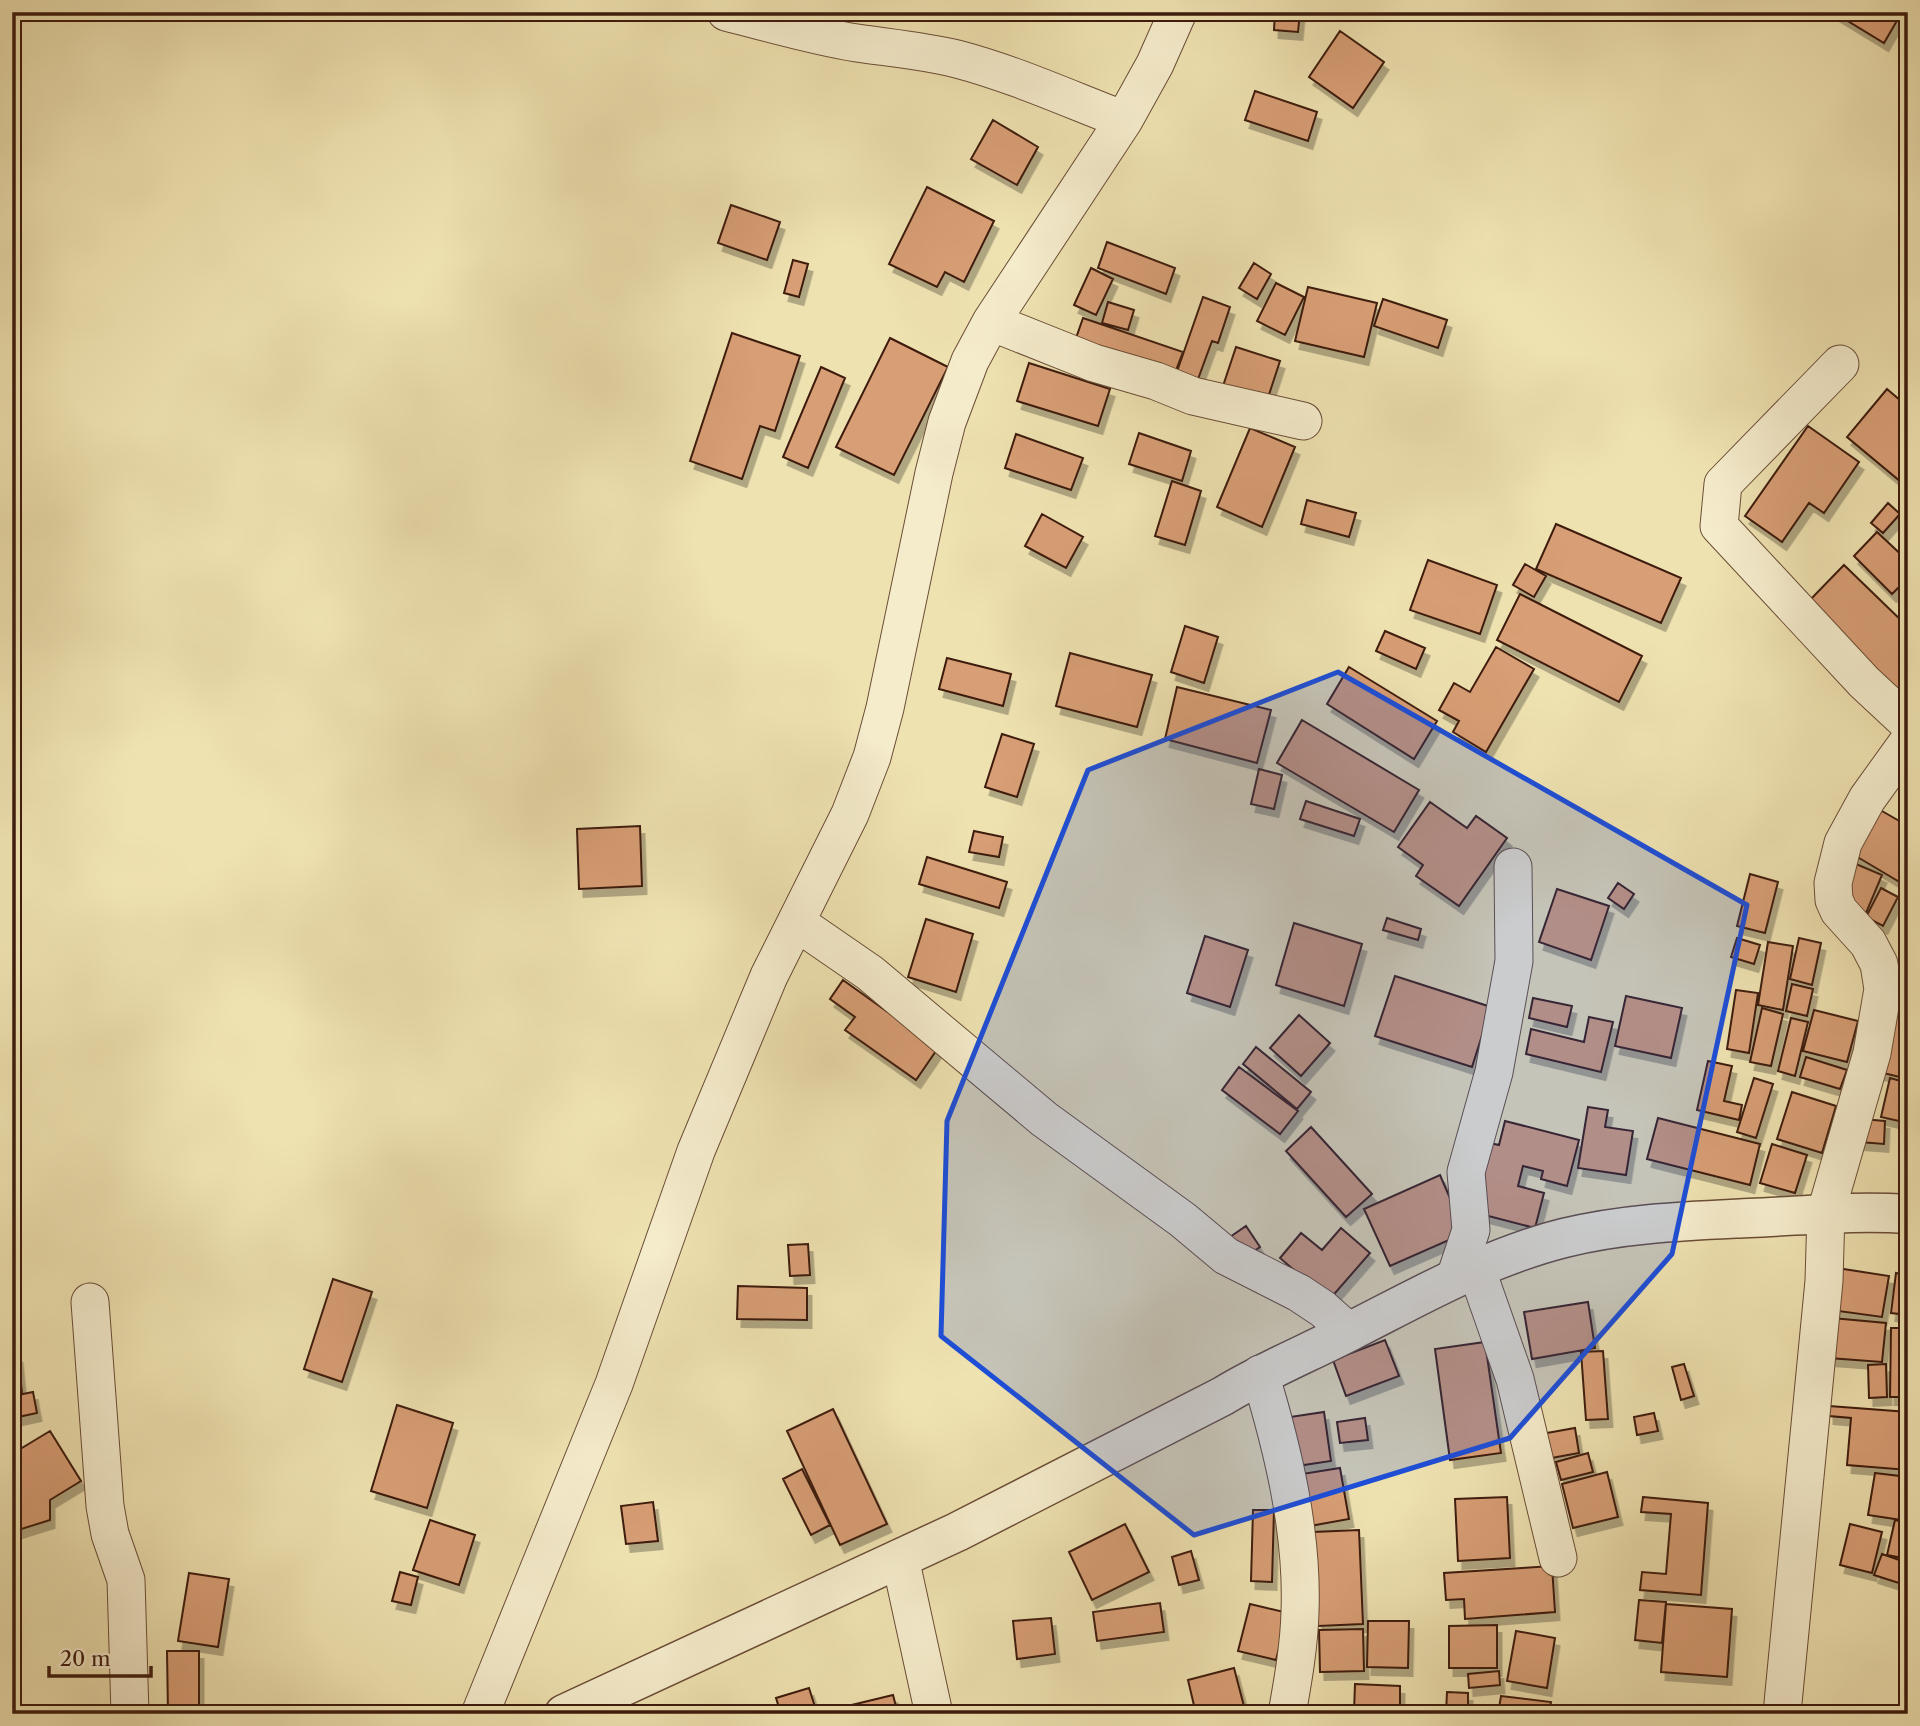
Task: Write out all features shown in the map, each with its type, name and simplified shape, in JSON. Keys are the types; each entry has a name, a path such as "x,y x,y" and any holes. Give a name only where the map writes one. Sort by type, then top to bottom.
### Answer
{"street":[{"path":"726,12 825,37 905,48 958,60 996,71 1124,120"},
{"path":"480,1714 614,1384 696,1151 769,976 849,814 872,757 947,422 970,361 991,322 1124,120 1155,64 1178,12"},
{"path":"991,322 1094,363 1156,381 1193,396 1303,421"},
{"path":"1840,364 1723,484 1719,526 1864,682 1908,723"},
{"path":"1783,1703 1824,1281 1826,1212 1872,1054 1882,989 1879,964 1868,943 1839,911 1834,900 1833,883 1843,843 1867,799 1908,742"},
{"path":"1513,867 1514,961 1494,1072 1466,1172 1471,1230 1466,1273 1515,1379 1558,1558"},
{"path":"796,922 870,973 1044,1119 1183,1220 1226,1256 1299,1293 1323,1309 1349,1332"},
{"path":"564,1714 957,1532 1223,1396 1260,1374 1466,1273 1536,1246 1606,1230 1673,1222 1826,1212 1908,1214"},
{"path":"90,1302 105,1506 110,1534 126,1580 130,1714"},
{"path":"1260,1374 1280,1452 1297,1546 1299,1624 1287,1714"},
{"path":"900,1558 934,1714"}],"highlighted area":[{"path":"1338,672 1747,905 1672,1254 1510,1438 1194,1535 941,1336 947,1121 1088,770"}],"building":[{"path":"1275,12 1300,12 1298,32 1274,30"},
{"path":"1833,12 1902,12 1884,43"},
{"path":"1340,31 1384,62 1353,108 1309,77"},
{"path":"1908,32 1908,63 1900,61"},
{"path":"1255,91 1317,112 1308,141 1245,120"},
{"path":"993,120 1038,147 1017,185 971,159"},
{"path":"927,187 994,221 964,282 945,272 937,287 889,264"},
{"path":"731,205 780,222 767,260 718,243"},
{"path":"1107,242 1175,268 1166,294 1098,268"},
{"path":"793,260 808,264 799,297 784,293"},
{"path":"1254,263 1271,274 1257,299 1239,288"},
{"path":"1091,268 1113,279 1096,315 1074,305"},
{"path":"1276,283 1304,297 1285,335 1257,321"},
{"path":"1308,287 1377,303 1364,357 1295,341"},
{"path":"1203,297 1230,307 1218,343 1212,341 1194,390 1173,383"},
{"path":"1383,299 1447,320 1438,348 1374,326"},
{"path":"1108,302 1134,310 1128,330 1102,323"},
{"path":"1083,318 1183,352 1173,378 1074,344"},
{"path":"732,333 800,356 775,431 760,426 742,479 690,461"},
{"path":"890,338 948,367 894,475 836,447"},
{"path":"1236,347 1280,361 1264,410 1220,395"},
{"path":"1029,363 1110,389 1098,426 1017,401"},
{"path":"821,367 845,378 808,468 783,457"},
{"path":"1887,389 1908,407 1908,473 1901,482 1847,437"},
{"path":"1808,426 1859,462 1824,513 1809,503 1782,542 1745,516"},
{"path":"1250,428 1295,447 1262,527 1217,507"},
{"path":"1139,433 1191,451 1182,481 1129,464"},
{"path":"1016,434 1083,458 1071,490 1005,468"},
{"path":"1172,481 1201,491 1185,545 1155,536"},
{"path":"1307,500 1356,513 1349,537 1301,524"},
{"path":"1888,503 1900,514 1883,533 1871,523"},
{"path":"1042,514 1083,537 1066,568 1025,546"},
{"path":"1556,524 1681,578 1661,623 1536,569"},
{"path":"1877,532 1908,561 1908,578 1892,594 1854,556"},
{"path":"1428,560 1497,585 1480,634 1410,610"},
{"path":"1525,564 1546,576 1534,597 1513,585"},
{"path":"1844,565 1908,627 1908,682 1898,692 1807,603"},
{"path":"1520,594 1642,656 1619,702 1497,640"},
{"path":"1185,626 1218,637 1204,683 1171,672"},
{"path":"1385,631 1425,648 1416,669 1376,651"},
{"path":"1496,647 1534,669 1486,752 1453,732 1459,721 1439,710 1454,683 1470,692"},
{"path":"1070,653 1152,675 1137,727 1056,706"},
{"path":"947,658 1011,674 1003,706 939,689"},
{"path":"1349,667 1437,721 1414,759 1327,704"},
{"path":"1177,687 1271,710 1257,763 1165,739"},
{"path":"1302,720 1419,790 1394,832 1277,763"},
{"path":"1002,734 1034,744 1017,797 985,787"},
{"path":"1259,769 1282,775 1274,809 1251,804"},
{"path":"1306,801 1360,819 1354,836 1300,819"},
{"path":"1430,802 1467,828 1476,816 1507,838 1459,906 1416,876 1423,865 1398,847"},
{"path":"1875,807 1908,826 1908,887 1849,852"},
{"path":"640,826 642,886 579,889 577,829"},
{"path":"974,831 1003,837 999,857 969,852"},
{"path":"927,857 1007,882 999,908 919,884"},
{"path":"1856,864 1882,875 1866,913 1840,903"},
{"path":"1750,874 1778,882 1765,933 1737,926"},
{"path":"1618,883 1634,894 1624,909 1608,898"},
{"path":"1881,888 1898,897 1883,926 1866,917"},
{"path":"1557,889 1609,906 1591,960 1539,942"},
{"path":"1387,918 1421,929 1418,940 1383,930"},
{"path":"926,919 973,934 956,992 908,977"},
{"path":"1294,923 1362,944 1344,1006 1276,985"},
{"path":"1205,936 1248,950 1230,1007 1187,993"},
{"path":"1737,938 1760,945 1754,964 1731,957"},
{"path":"1799,938 1821,943 1812,985 1790,979"},
{"path":"1768,942 1793,946 1783,1010 1758,1005"},
{"path":"1902,952 1908,953 1908,1079 1875,1071"},
{"path":"1395,976 1491,1007 1472,1067 1375,1036"},
{"path":"843,980 938,1048 916,1080 845,1030 855,1017 830,999"},
{"path":"1792,984 1813,989 1807,1016 1786,1011"},
{"path":"1736,990 1758,993 1749,1053 1727,1049"},
{"path":"1626,996 1682,1008 1671,1058 1615,1046"},
{"path":"1533,998 1572,1006 1567,1027 1529,1018"},
{"path":"1762,1008 1783,1014 1771,1066 1750,1062"},
{"path":"1814,1010 1858,1021 1847,1062 1803,1051"},
{"path":"1299,1015 1330,1043 1301,1076 1270,1048"},
{"path":"1589,1017 1613,1022 1601,1072 1526,1054 1531,1029 1584,1042"},
{"path":"1791,1018 1808,1022 1795,1076 1778,1071"},
{"path":"1256,1047 1311,1092 1297,1109 1243,1064"},
{"path":"1806,1057 1847,1070 1840,1089 1800,1077"},
{"path":"1708,1061 1732,1066 1724,1101 1742,1105 1739,1120 1697,1110"},
{"path":"1239,1067 1298,1111 1280,1134 1222,1090"},
{"path":"1754,1078 1773,1084 1756,1138 1737,1132"},
{"path":"1890,1078 1908,1083 1908,1123 1881,1117"},
{"path":"1792,1092 1836,1106 1822,1153 1777,1139"},
{"path":"1588,1107 1608,1110 1605,1127 1633,1131 1626,1175 1578,1168"},
{"path":"1658,1118 1760,1144 1750,1185 1647,1159"},
{"path":"1862,1119 1885,1121 1884,1144 1860,1142"},
{"path":"1505,1121 1579,1140 1567,1186 1541,1179 1543,1171 1523,1166 1518,1186 1544,1193 1535,1228 1473,1212 1490,1143 1499,1145"},
{"path":"1311,1127 1372,1194 1346,1217 1286,1151"},
{"path":"1772,1144 1807,1155 1795,1193 1760,1183"},
{"path":"1440,1175 1465,1233 1390,1266 1364,1209"},
{"path":"1246,1226 1260,1247 1244,1258 1230,1237"},
{"path":"1341,1228 1370,1253 1329,1300 1280,1258 1301,1233 1322,1250"},
{"path":"808,1244 810,1275 790,1276 788,1245"},
{"path":"1837,1268 1889,1276 1882,1317 1831,1310"},
{"path":"1896,1273 1908,1275 1908,1315 1891,1313"},
{"path":"333,1279 372,1292 342,1382 304,1369"},
{"path":"738,1286 807,1288 807,1320 737,1319"},
{"path":"1588,1302 1595,1348 1532,1359 1524,1312"},
{"path":"1832,1318 1886,1323 1882,1362 1829,1358"},
{"path":"1891,1328 1908,1328 1908,1397 1890,1397"},
{"path":"1385,1340 1399,1376 1346,1396 1333,1360"},
{"path":"1485,1342 1501,1453 1450,1460 1435,1349"},
{"path":"1603,1351 1608,1419 1586,1420 1581,1352"},
{"path":"12,1355 18,1355 22,1393 12,1394"},
{"path":"1684,1364 1694,1396 1681,1400 1672,1367"},
{"path":"1886,1364 1887,1397 1869,1398 1868,1365"},
{"path":"33,1392 37,1413 18,1417 13,1396"},
{"path":"397,1405 453,1423 427,1508 371,1491"},
{"path":"1829,1406 1908,1412 1908,1470 1847,1465 1851,1418 1829,1416"},
{"path":"833,1409 887,1524 840,1545 787,1431"},
{"path":"1324,1412 1331,1461 1297,1466 1290,1417"},
{"path":"1654,1413 1658,1431 1637,1435 1634,1417"},
{"path":"1365,1418 1368,1440 1340,1443 1337,1422"},
{"path":"1575,1428 1579,1453 1546,1459 1541,1434"},
{"path":"50,1431 81,1481 50,1500 50,1520 12,1532 12,1454"},
{"path":"1588,1453 1593,1472 1561,1480 1556,1462"},
{"path":"1340,1468 1349,1519 1310,1526 1302,1474"},
{"path":"802,1469 830,1525 811,1535 783,1479"},
{"path":"1607,1472 1618,1517 1573,1528 1562,1484"},
{"path":"1875,1473 1908,1477 1908,1521 1868,1515"},
{"path":"1507,1497 1510,1558 1458,1561 1455,1499"},
{"path":"1643,1497 1708,1503 1701,1595 1640,1590 1642,1572 1666,1574 1671,1514 1641,1512"},
{"path":"653,1502 658,1541 626,1544 621,1506"},
{"path":"1253,1510 1274,1510 1272,1582 1251,1581"},
{"path":"430,1520 475,1535 459,1585 413,1570"},
{"path":"1895,1520 1908,1523 1908,1559 1887,1555"},
{"path":"1125,1524 1149,1572 1092,1600 1069,1552"},
{"path":"1850,1524 1882,1532 1872,1573 1840,1565"},
{"path":"1359,1530 1363,1624 1318,1626 1313,1532"},
{"path":"1191,1551 1199,1580 1179,1585 1172,1557"},
{"path":"1882,1554 1908,1563 1908,1586 1874,1575"},
{"path":"1552,1566 1555,1612 1465,1619 1464,1599 1446,1600 1444,1573"},
{"path":"400,1572 418,1577 411,1605 392,1601"},
{"path":"189,1573 229,1579 218,1647 178,1641"},
{"path":"1639,1600 1666,1602 1662,1643 1635,1640"},
{"path":"1160,1603 1164,1632 1097,1641 1093,1612"},
{"path":"1250,1604 1288,1613 1276,1660 1238,1651"},
{"path":"1666,1604 1732,1609 1727,1677 1661,1672"},
{"path":"1051,1618 1055,1654 1017,1659 1013,1621"},
{"path":"1368,1621 1409,1621 1408,1668 1367,1667"},
{"path":"1497,1625 1497,1668 1449,1668 1449,1626"},
{"path":"1363,1629 1364,1671 1320,1672 1319,1630"},
{"path":"1516,1631 1555,1638 1547,1688 1507,1681"},
{"path":"167,1651 199,1651 199,1714 168,1714"},
{"path":"1234,1668 1246,1714 1196,1714 1188,1680"},
{"path":"1499,1671 1500,1685 1469,1688 1468,1674"},
{"path":"1355,1684 1400,1686 1400,1714 1354,1712"},
{"path":"809,1688 815,1707 781,1714 776,1698"},
{"path":"1447,1692 1468,1693 1468,1714 1446,1714"},
{"path":"893,1695 898,1714 836,1714 835,1709"},
{"path":"1501,1696 1551,1702 1549,1714 1498,1714"}]}
